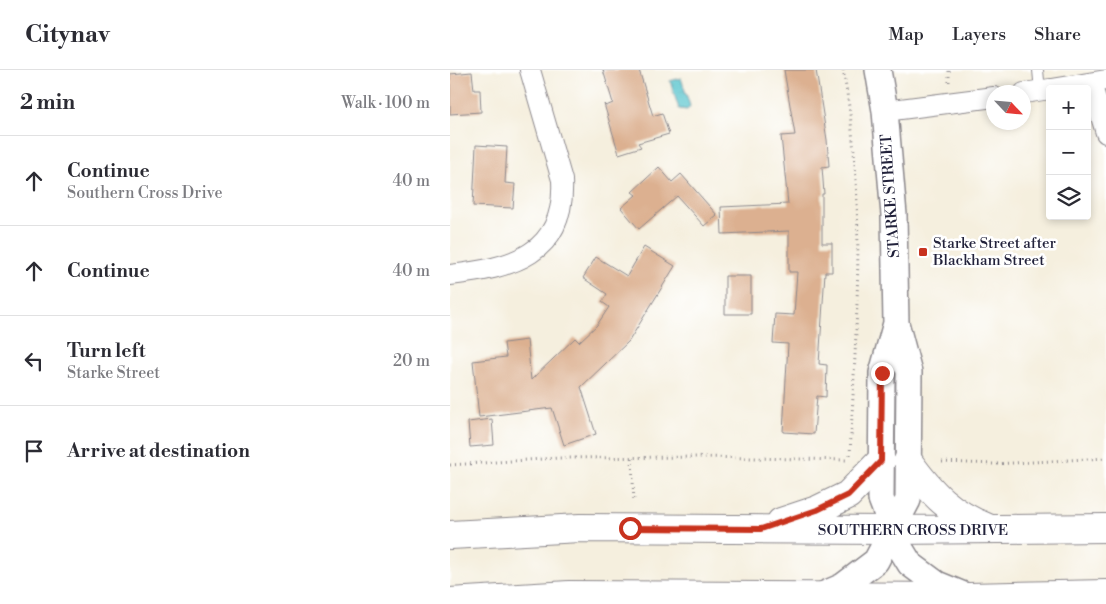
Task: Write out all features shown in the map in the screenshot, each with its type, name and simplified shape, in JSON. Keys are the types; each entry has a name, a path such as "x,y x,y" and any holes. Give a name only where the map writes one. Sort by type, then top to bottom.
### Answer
{"main road":[{"path":"761,529 817,510 848,495 881,461"},
{"path":"908,461 942,503 967,519 994,530"},
{"name":"SOUTHERN CROSS DRIVE","path":"450,536 580,528 892,530 1106,528"},
{"path":"450,602 569,595 969,597 1106,594"}],"street":[{"path":"450,275 491,270 519,260 542,244 557,221 563,194 562,180 530,70"},
{"name":"STARKE STREET","path":"820,596 843,586 876,561 908,500 910,372 896,323 894,215 878,70"},
{"path":"1041,90 1098,82 1106,133"},
{"path":"884,111 986,98"},
{"name":"STARKE STREET","path":"896,323 882,373 881,499 892,530 910,564 937,584 969,597"}],"lane":[{"path":"1038,70 1041,90"}],"path":[{"path":"450,465 558,458 704,457 850,460 858,257 855,176 843,70"},
{"path":"632,458 634,512"},
{"path":"937,462 995,464 1106,458"}],"water":[{"path":"681,78 690,106 687,110 679,109 670,81"}],"building":[{"path":"603,70 639,70 653,116 662,113 669,134 638,143 641,147 619,154 604,104 606,106 613,103"},
{"path":"784,70 816,70 827,140 829,166 822,167 824,194 822,194 822,243 832,243 832,272 825,272 819,364 827,365 826,397 817,396 814,434 783,432 788,344 773,343 775,314 794,315 797,272 789,272 789,231 722,234 721,207 788,204 781,136 795,135"},
{"path":"472,72 474,90 480,90 481,112 450,114 450,74"},
{"path":"476,145 507,147 505,183 515,184 513,208 473,206"},
{"path":"659,167 672,182 681,174 717,215 704,226 677,196 639,229 621,208 636,195 632,192"},
{"path":"644,247 675,266 629,341 581,387 596,434 564,445 552,408 479,417 473,361 506,357 504,343 527,340 531,380 575,338 579,342 597,325 609,307 602,302 607,294 583,278 596,257 627,276"},
{"path":"725,276 751,276 751,314 725,314"},
{"path":"492,419 494,445 470,447 468,422"}],"place":[{"name":"Starke Street after Blackham Street","path":"923,252"}],"route":[{"path":"630,528 761,529 817,510 848,495 867,478 881,461 882,373"}]}
